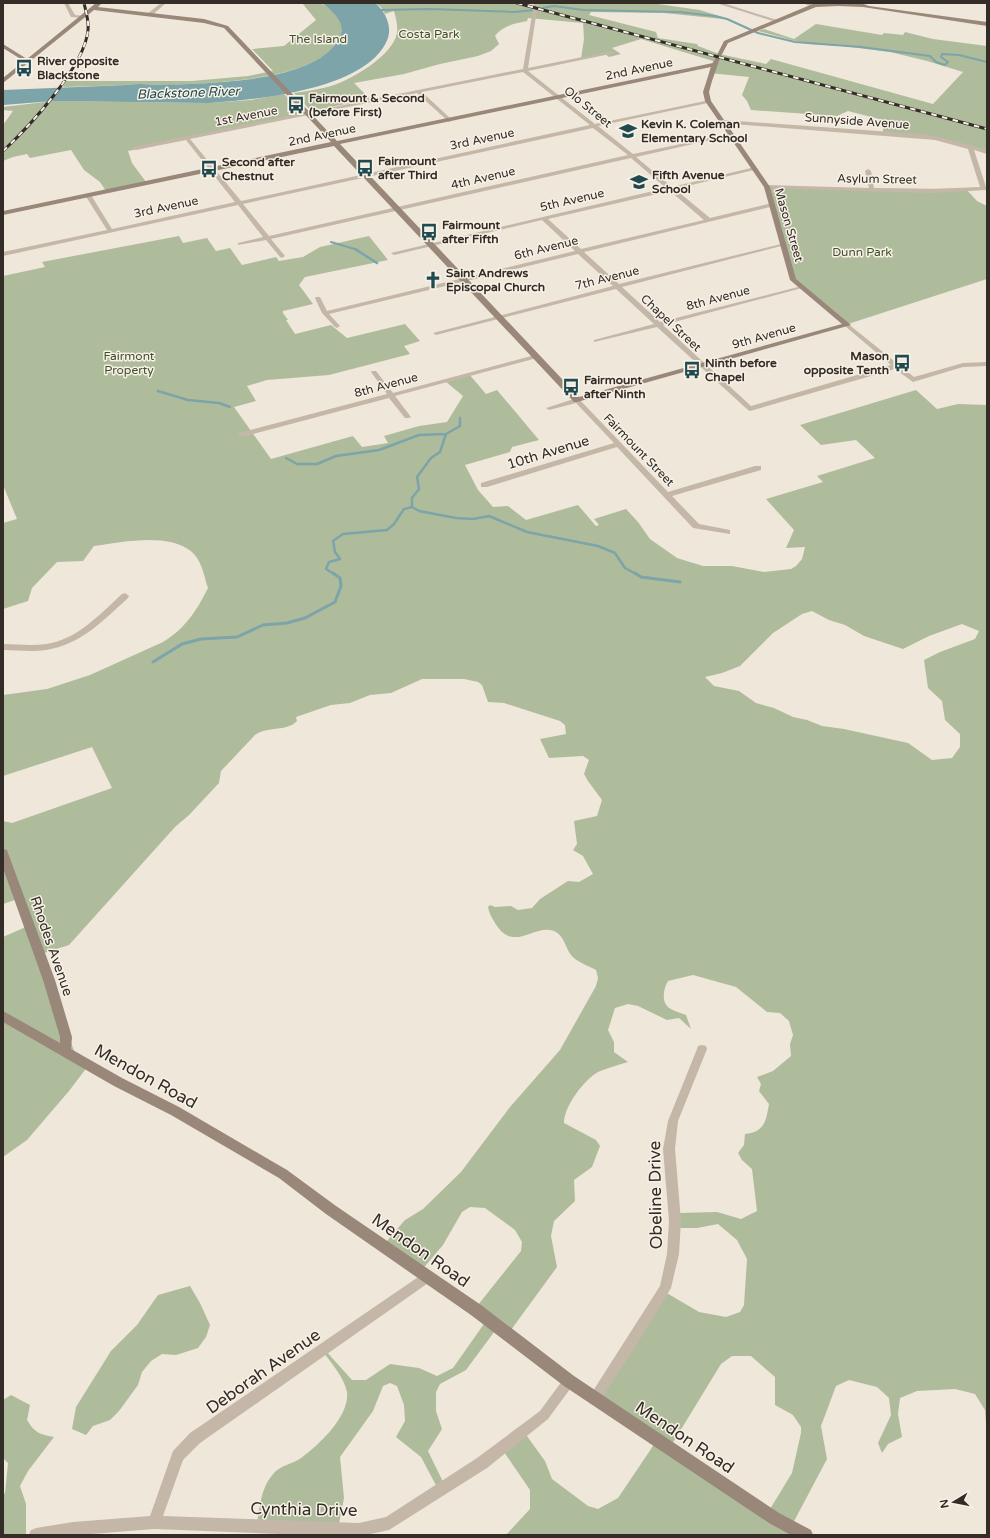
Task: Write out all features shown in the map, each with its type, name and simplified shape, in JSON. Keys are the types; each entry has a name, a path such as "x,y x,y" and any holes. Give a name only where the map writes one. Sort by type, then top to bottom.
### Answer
{"street":[{"path":"66,3 72,16 82,18"},
{"path":"3,81 100,3"},
{"path":"149,15 164,3"},
{"path":"718,3 778,21"},
{"path":"804,3 816,5 847,4 987,24"},
{"path":"856,3 868,7"},
{"path":"708,101 706,93 723,45 816,5"},
{"path":"525,71 535,7"},
{"name":"Fairmount Street","path":"93,8 204,21 226,27 337,143 462,280 696,526 727,532"},
{"path":"3,46 27,61"},
{"name":"1st Avenue","path":"136,148 612,53"},
{"name":"2nd Avenue","path":"3,213 715,64"},
{"name":"Olo Street","path":"525,71 632,156 708,220"},
{"path":"419,92 449,120"},
{"name":"Mason Street","path":"708,101 767,187 792,280 913,380 963,365 987,364"},
{"name":"3rd Avenue","path":"3,254 708,101"},
{"name":"Sunnyside Avenue","path":"723,122 920,136 935,138 987,152"},
{"name":"4th Avenue","path":"240,244 731,134"},
{"path":"187,138 282,256"},
{"path":"970,148 985,188"},
{"name":"5th Avenue","path":"394,253 755,168"},
{"path":"868,171 872,190"},
{"name":"Asylum Street","path":"767,187 944,191 985,188"},
{"path":"88,196 110,230"},
{"name":"6th Avenue","path":"325,313 772,204"},
{"name":"Chapel Street","path":"543,218 750,410 897,366"},
{"name":"7th Avenue","path":"436,333 783,244"},
{"name":"8th Avenue","path":"596,340 800,287"},
{"path":"318,298 325,313 337,326"},
{"name":"9th Avenue","path":"549,408 847,325"},
{"name":"8th Avenue","path":"242,435 536,357"},
{"path":"374,372 407,416"},
{"name":"10th Avenue","path":"484,485 618,444"},
{"path":"667,495 758,468"},
{"path":"3,647 45,647 65,642 91,627 125,596"},
{"name":"Rhodes Avenue","path":"3,853 50,980 66,1037 65,1051"},
{"name":"Mendon Road","path":"3,1016 118,1082 175,1111 283,1174 427,1277 476,1310 569,1381 774,1518 806,1535"},
{"name":"Obeline Drive","path":"595,1398 665,1288 673,1254 675,1221 669,1149 673,1121 702,1049"},
{"name":"Deborah Avenue","path":"154,1522 178,1456 184,1447 427,1277"},
{"name":"Cynthia Drive","path":"36,1535 74,1529 154,1522 353,1530 389,1523 482,1463 538,1420 544,1415 569,1381"}],"green space":[{"name":"The Island","path":"302,3 322,4 333,12 341,25 341,36 339,39 327,53 308,64 285,72 232,81 164,85 136,84 63,87 66,81 192,81 248,76 273,71 252,49 284,46 316,20"},
{"name":"Costa Park","path":"375,3 513,3 537,9 538,3 651,3 700,10 732,20 664,13 591,12 589,15 656,32 658,38 697,44 698,46 719,54 766,64 771,59 933,104 963,72 890,52 842,46 807,44 758,31 764,29 794,39 816,24 882,35 884,33 903,35 905,32 933,39 987,46 987,152 949,141 883,132 883,120 848,111 837,116 751,110 747,101 742,95 749,77 709,73 713,61 641,39 612,48 621,54 609,57 605,54 581,59 584,39 583,23 528,18 527,21 501,30 495,36 499,44 491,51 478,56 440,64 404,74 354,83 370,99 311,111 294,93 329,86 352,77 372,65 381,57 394,41 397,33 397,22 394,11 385,14 381,7"},
{"path":"284,94 305,115 128,151 132,163 146,182 106,191 100,182 84,170 71,150 30,158 27,154 3,161 3,125 13,111 3,110 3,107 53,101 208,103 251,100"},
{"name":"Dunn Park","path":"770,188 966,189 977,201 987,206 987,279 848,324 795,279"},
{"name":"Fairmont Property","path":"179,236 183,243 207,238 216,251 230,248 242,265 276,257 279,261 303,257 320,247 369,236 388,260 305,277 299,285 313,304 283,311 288,320 286,320 295,334 331,325 347,338 405,324 420,341 404,346 410,354 329,375 267,380 247,386 256,401 234,407 271,459 353,436 362,447 388,443 384,436 419,426 447,422 463,396 445,381 469,374 486,394 497,390 539,440 512,447 510,452 465,465 478,490 493,507 508,506 526,520 578,505 596,526 599,525 594,519 626,509 638,522 650,539 677,558 703,566 732,566 764,572 791,569 796,566 802,559 805,547 786,548 794,530 766,499 823,482 817,476 875,458 856,440 821,445 800,425 916,390 937,409 958,404 987,405 987,1437 985,1410 975,1394 955,1389 917,1391 900,1398 898,1414 902,1437 888,1444 882,1453 878,1443 891,1415 889,1398 877,1387 849,1380 836,1386 821,1426 827,1459 791,1527 799,1535 506,1535 530,1509 530,1490 502,1449 524,1432 545,1461 552,1479 588,1506 598,1509 618,1498 656,1440 600,1400 665,1292 699,1312 726,1317 740,1312 744,1305 747,1259 737,1240 718,1224 697,1228 681,1228 678,1224 678,1213 717,1212 741,1219 757,1211 752,1169 742,1160 738,1153 744,1145 745,1134 756,1131 760,1128 767,1116 769,1104 759,1091 761,1084 757,1077 773,1071 791,1056 790,1044 793,1035 789,1021 780,1013 767,1012 736,987 693,975 668,981 664,994 664,1001 668,1007 686,1015 691,1029 679,1018 667,1020 638,1006 628,1004 615,1008 608,1030 614,1042 614,1052 628,1062 598,1072 587,1081 576,1094 567,1109 565,1116 564,1123 596,1140 600,1146 592,1167 574,1180 575,1201 554,1221 551,1236 557,1267 508,1334 497,1328 466,1370 440,1384 436,1392 436,1411 442,1429 428,1451 445,1486 438,1489 421,1457 396,1437 405,1421 404,1405 397,1386 390,1383 383,1386 373,1411 340,1457 344,1498 338,1529 257,1524 260,1504 266,1484 270,1478 277,1470 298,1460 316,1446 332,1429 344,1411 347,1401 345,1386 337,1370 322,1350 325,1350 352,1380 366,1380 390,1364 419,1368 437,1376 453,1368 486,1321 474,1310 521,1251 522,1242 515,1230 485,1208 470,1207 462,1212 443,1245 420,1272 386,1242 405,1220 423,1209 461,1172 510,1107 560,1050 596,986 598,978 596,970 574,958 558,933 547,930 524,936 509,936 502,932 495,923 488,907 490,905 495,907 511,906 518,910 532,908 540,899 568,881 579,882 593,874 583,856 573,850 577,844 574,821 597,816 602,800 584,774 589,760 583,756 549,758 540,739 566,734 565,725 560,721 504,703 488,702 482,685 478,682 464,679 422,679 391,693 370,695 350,703 331,705 296,717 297,721 288,727 260,732 255,735 221,771 219,783 189,815 175,827 69,945 44,953 42,956 76,1057 88,1066 69,1091 27,1140 3,1157 3,937 30,925 21,898 3,904 3,821 12,823 112,788 92,747 3,776 3,695 47,689 90,675 163,642 178,631 190,618 208,588 198,560 192,552 171,542 158,540 131,541 94,546 83,561 57,562 32,588 28,601 3,609 3,523 17,519 3,485 3,276 45,267 42,262","holes":["812,611 829,620 845,625 864,636 903,649 929,636 962,624 979,631 975,639 940,652 924,660 928,688 942,701 945,720 960,734 960,747 952,758 932,760 908,743 844,729 822,726 807,720 793,717 774,708 756,703 739,691 714,686 705,677 722,673 740,666 773,633 802,614","732,1356 751,1356 775,1377 775,1405 793,1415 801,1427 792,1473 767,1514 669,1449 721,1364"]},
{"path":"190,1286 210,1325 206,1337 198,1348 176,1355 162,1354 151,1361 142,1372 138,1385 119,1411 110,1420 93,1426 86,1435 72,1429 76,1407 111,1351 137,1325 158,1295"},
{"path":"11,1395 30,1405 27,1420 32,1428 41,1434 54,1437 28,1471 20,1486 26,1504 26,1535 3,1535 3,1495 5,1493 8,1463 3,1458 3,1400"}],"water":[{"name":"Blackstone River","path":"322,3 375,3 385,14 389,28 388,38 377,56 358,70 335,81 281,95 208,103 53,101 3,105 3,90 136,84 164,85 205,83 255,78 279,74 302,67 321,58 335,45 341,32 341,26 336,16"}],"waterway":[{"path":"542,8 554,6 583,10 679,12 715,16 727,19 758,33 795,42 861,47 930,56 936,62 945,65 948,62 941,57 942,54 959,55 987,62"},
{"path":"379,10 430,9 514,12 535,10"},
{"path":"331,242 355,249"},
{"path":"355,249 377,263"},
{"path":"158,391 188,400 219,403 230,407"},
{"path":"446,434 460,426 460,418"},
{"path":"286,458 297,464 317,464 336,456 379,450 419,435 446,434"},
{"path":"412,507 412,498 419,489 417,477 431,458 440,452 446,434"},
{"path":"334,574 326,569 329,562 340,559 335,552 333,541 343,534 387,530 394,524 404,509 412,507"},
{"path":"412,507 419,511 456,518 473,519 489,516 527,532 598,546 615,553 625,568 636,574"},
{"path":"153,662 182,644 201,639 237,637 263,625 287,623 305,618 335,602 341,586 340,578 333,573"},
{"path":"635,573 641,577 680,582"}],"railway":[{"path":"3,151 41,112 67,78 77,61 85,45 88,30 88,20 84,3"},
{"path":"517,3 987,129"}],"place":[{"name":"River opposite Blackstone","path":"24,68"},
{"name":"Fairmount & Second (before First)","path":"296,105"},
{"name":"Kevin K. Coleman Elementary School","path":"628,131"},
{"name":"Fairmount after Third","path":"365,168"},
{"name":"Second after Chestnut","path":"209,169"},
{"name":"Fifth Avenue School","path":"639,182"},
{"name":"Fairmount after Fifth","path":"429,232"},
{"name":"Saint Andrews Episcopal Church","path":"433,280"},
{"name":"Mason opposite Tenth","path":"902,363"},
{"name":"Ninth before Chapel","path":"692,370"},
{"name":"Fairmount after Ninth","path":"571,387"}]}
